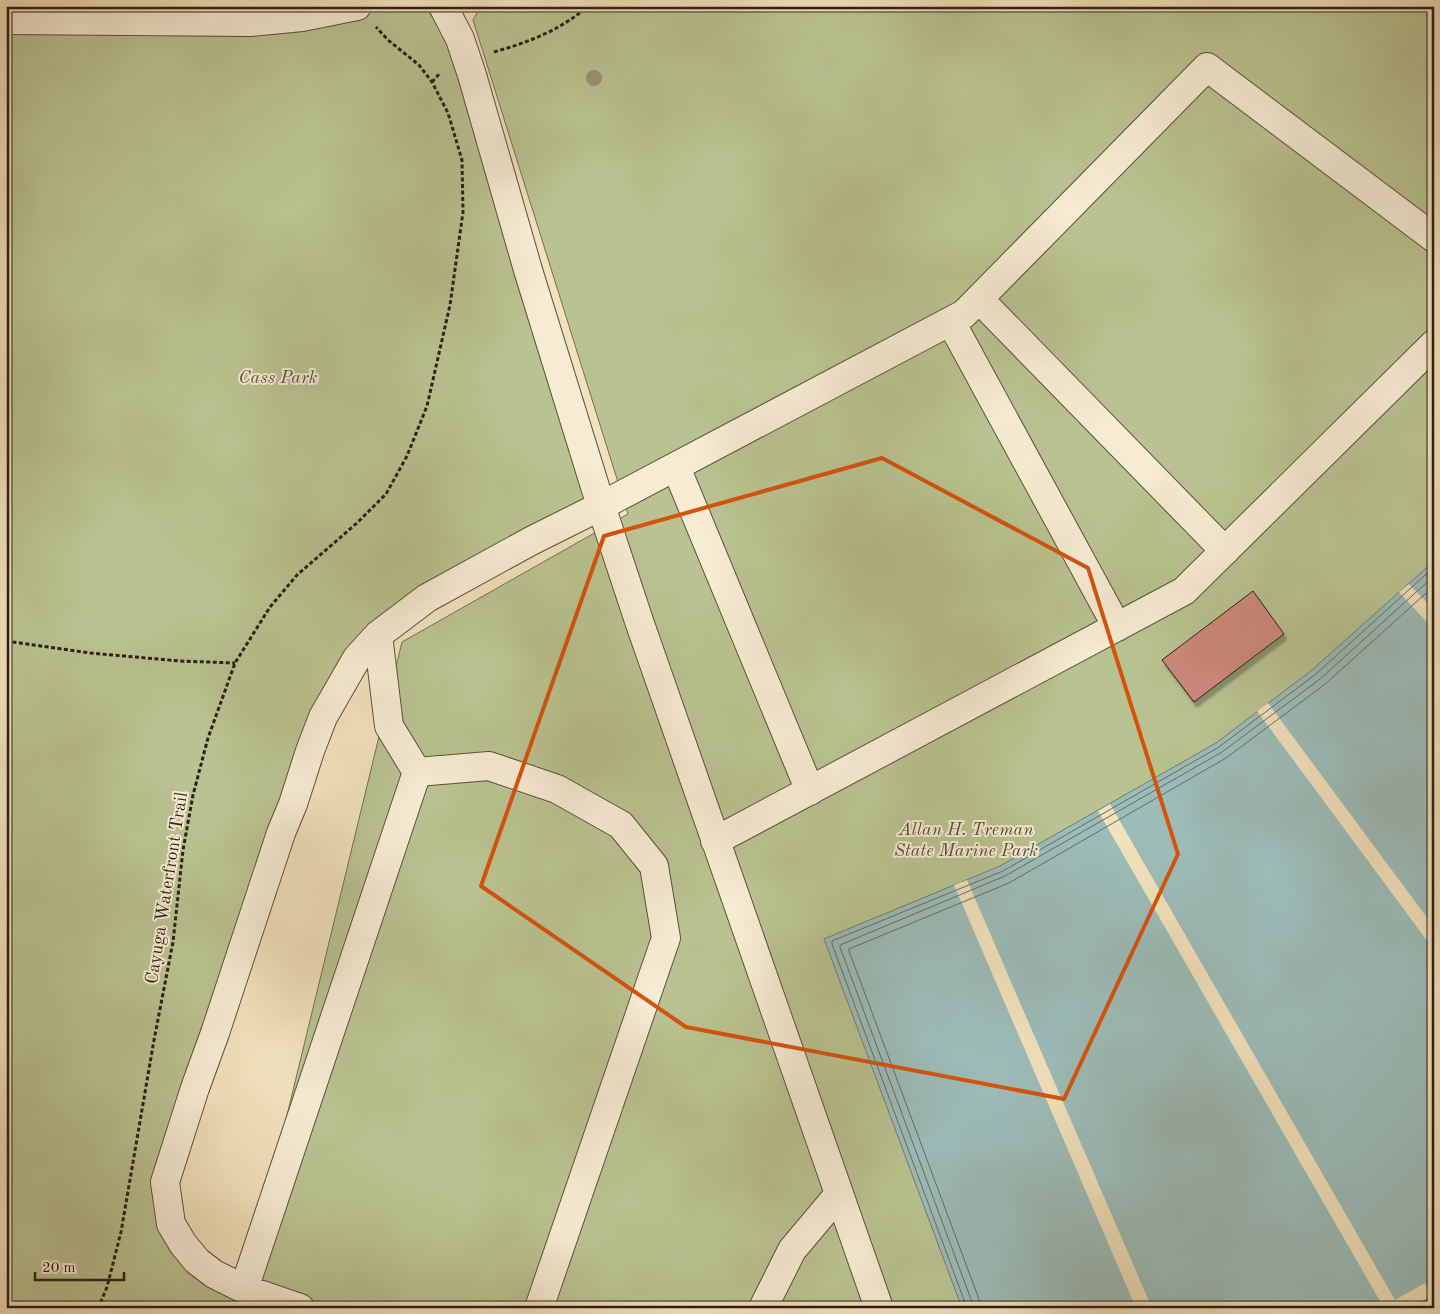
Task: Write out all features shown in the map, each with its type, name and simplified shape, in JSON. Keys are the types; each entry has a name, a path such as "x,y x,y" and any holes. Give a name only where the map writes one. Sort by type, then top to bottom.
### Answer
{"street":[{"path":"6,20 250,22 302,17 357,6"},
{"path":"444,6 460,39 472,75 528,270 601,506 639,621 879,1308"},
{"path":"300,1308 269,1303 214,1274 198,1261 183,1244 171,1224 164,1182 278,843 323,717 356,658 378,635 427,598 531,541 601,506 964,314 1207,67 1434,238"},
{"path":"979,299 1225,551"},
{"path":"950,322 1116,627"},
{"path":"715,842 1184,591 1434,344"},
{"path":"676,466 810,791"},
{"path":"244,1289 417,772 389,726 378,635"},
{"path":"417,772 489,766 558,789 621,824 654,866 666,938 539,1308"},
{"path":"763,1308 792,1250 839,1194"}],"path":[{"path":"492,53 525,43 553,31 577,16 588,6"},
{"name":"Cayuga Waterfront Trail","path":"97,1308 107,1287 121,1232 152,1050 173,942 183,850 193,796 208,738 235,664 270,606 298,575 357,523 386,494 407,456 426,406 450,305 463,212 462,160 448,113 432,82 419,65 388,40 376,26"},
{"path":"6,640 90,653 235,664"}],"highlighted area":[{"path":"882,458 1088,568 1178,854 1064,1099 686,1027 481,886 604,536"}],"green space":[{"name":"Allan H. Treman State Marine Park","path":"6,6 424,6 443,31 601,506 392,624 351,668 195,1088 171,1224 245,1288 402,642 628,514 473,20 481,6 1434,6 1434,1308 6,1308"}],"water":[{"name":"Allan H. Treman State Marine Park","path":"1434,561 1434,1308 962,1308 824,939 1000,866 1216,743 1312,670"}],"pier":[{"path":"1409,584 1434,610 1434,630 1399,592"},
{"path":"1268,703 1434,927 1434,950 1257,711"},
{"path":"1110,804 1395,1300 1425,1283 1432,1295 1410,1308 1384,1308 1098,811"},
{"path":"967,880 1152,1308 1136,1308 954,885"}],"building":[{"path":"1253,591 1284,634 1194,702 1162,660"}],"park label":[{"name":"Cass Park","path":"278,377"}]}
